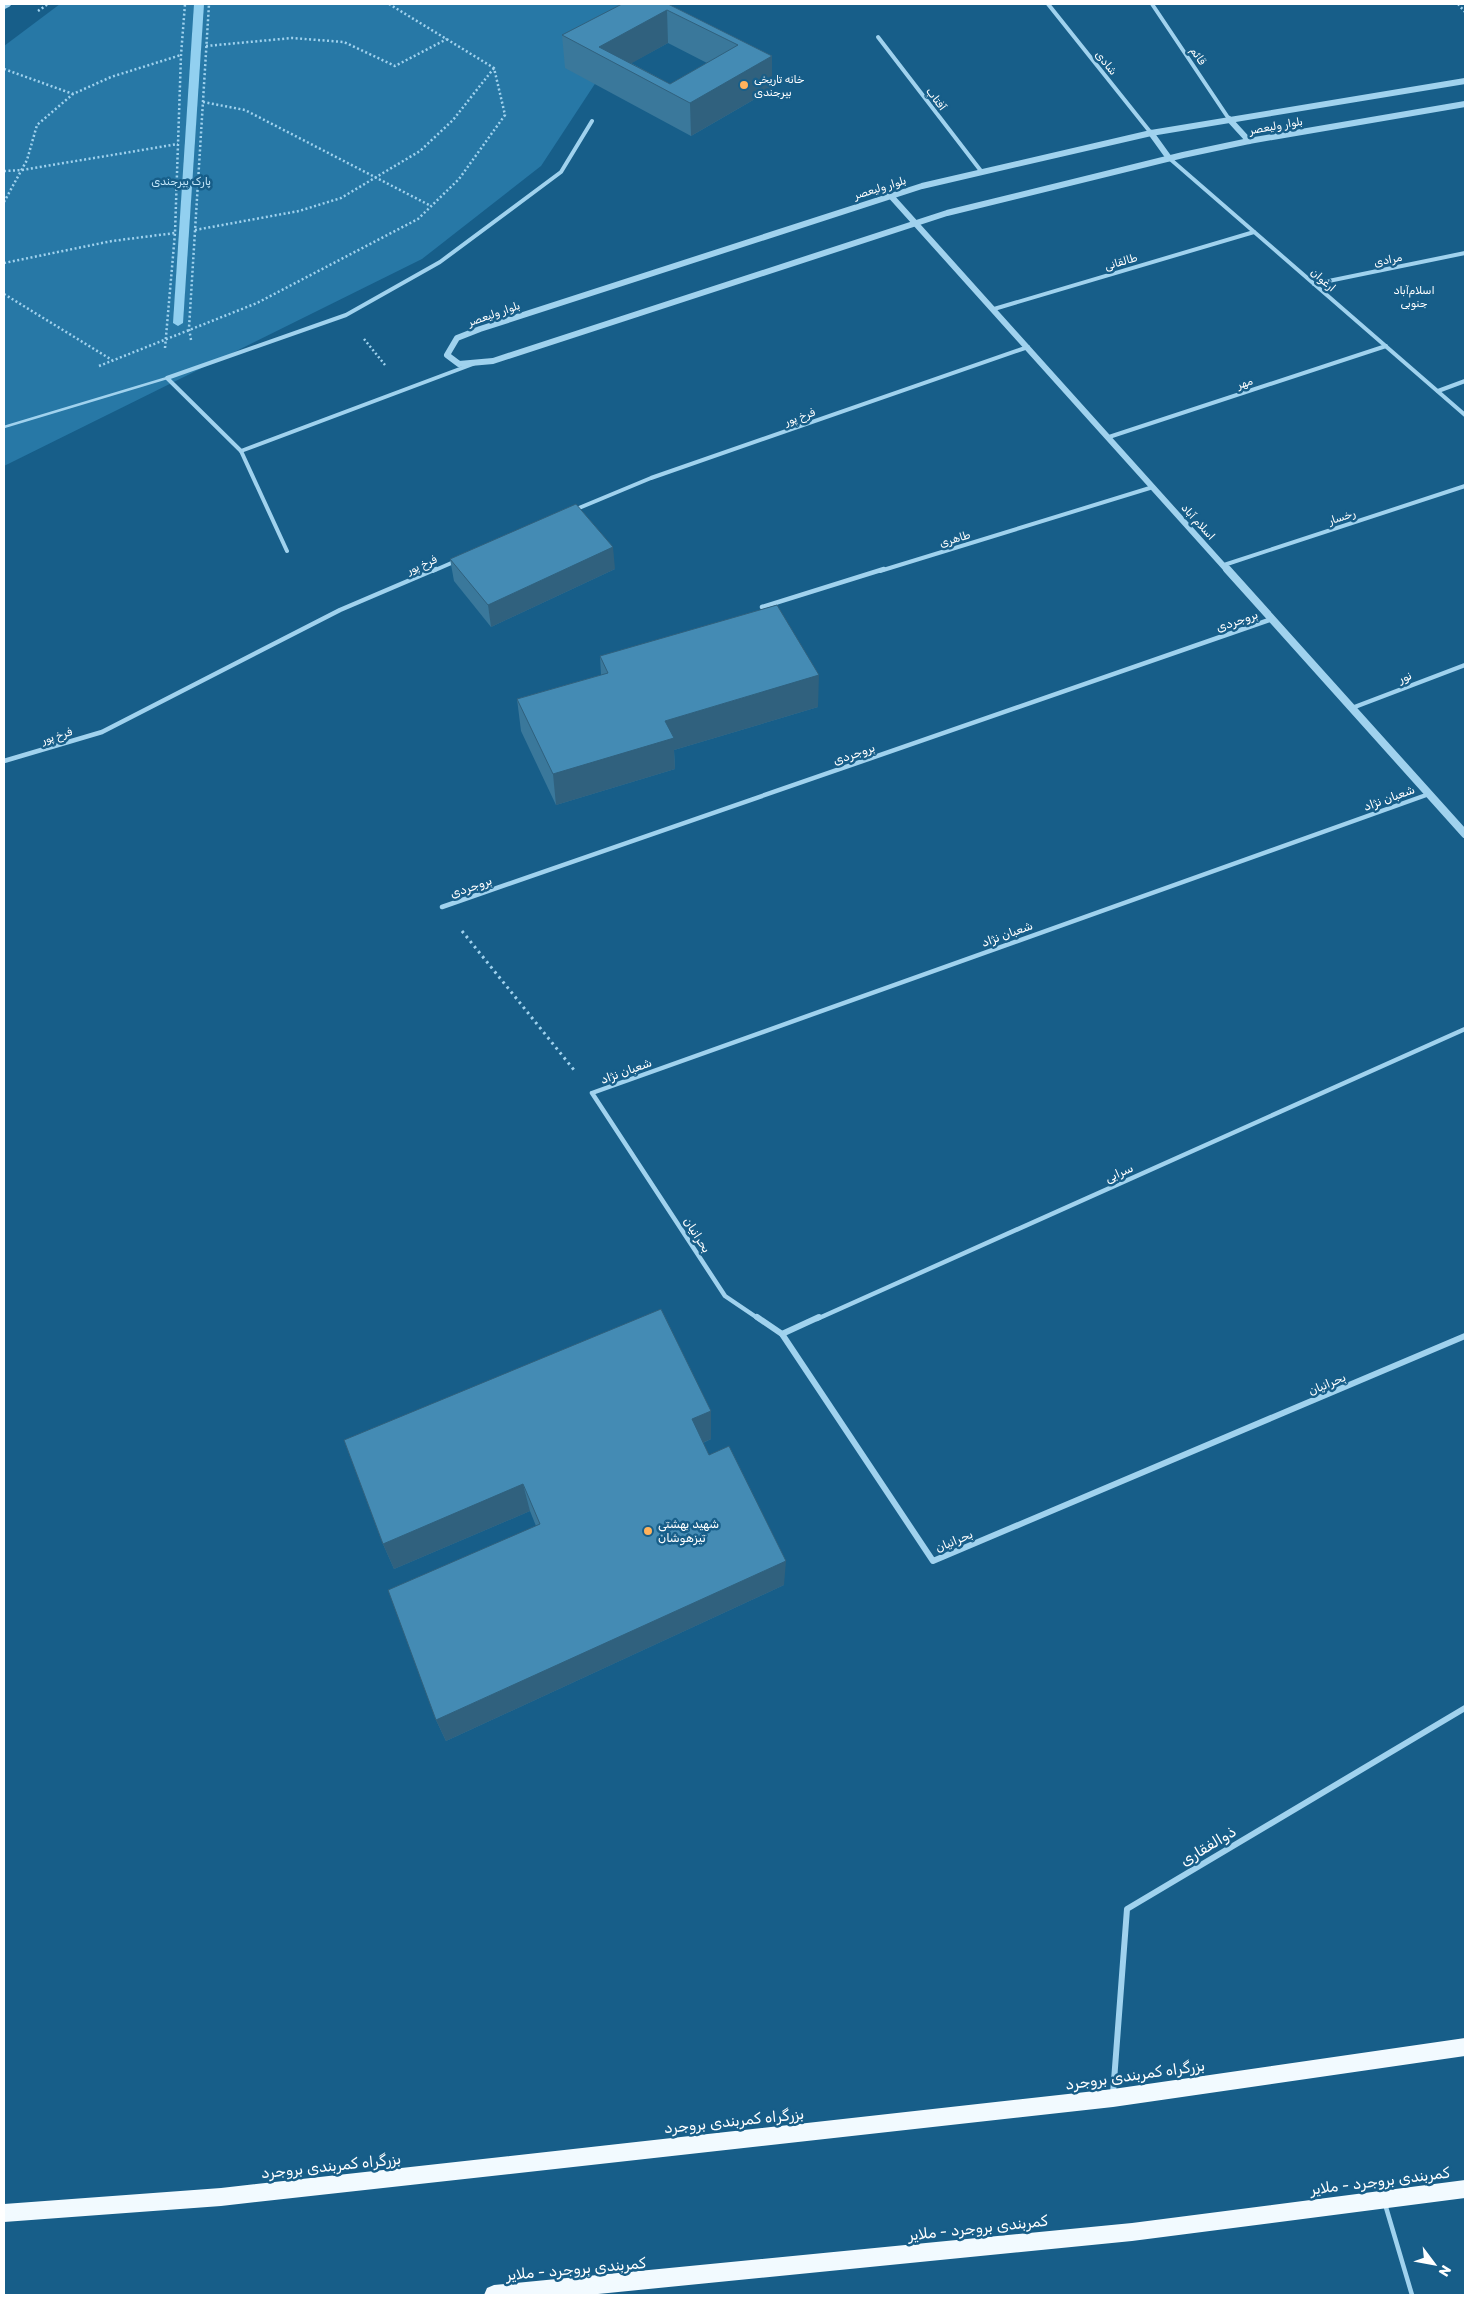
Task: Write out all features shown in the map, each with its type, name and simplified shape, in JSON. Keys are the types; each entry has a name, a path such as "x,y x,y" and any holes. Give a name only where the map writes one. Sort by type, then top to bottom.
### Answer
{"highway":[{"name":"بزرگراه کمربندی بروجرد","path":"4,2213 221,2197 1112,2098 1465,2047"},
{"name":"کمربندی بروجرد - ملایر","path":"494,2295 1132,2232 1465,2188"}],"street":[{"path":"4,6 8,4"},
{"name":"شادی","path":"1048,4 1151,133"},
{"name":"قائم","path":"1152,4 1229,119"},
{"name":"آفتاب","path":"878,37 981,171"},
{"name":"بلوار ولیعصر","path":"1465,80 1151,133 981,171 890,195 480,328 457,338 447,355 459,364 493,361 947,213 1169,158 1249,141 1465,104"},
{"path":"1229,119 1249,141"},
{"path":"287,551 241,450 167,378 346,315 440,262 561,172 592,121"},
{"path":"1151,133 1169,158"},
{"name":"ارغوان","path":"1169,158 1465,415"},
{"name":"اسلام آباد","path":"890,195 1465,834"},
{"name":"طالقانی","path":"994,309 1254,232"},
{"name":"مرادی","path":"1314,284 1465,253"},
{"name":"مهر","path":"1109,437 1386,346"},
{"name":"فرخ پور","path":"569,513 651,478 1028,347"},
{"path":"241,450 405,391 478,362"},
{"path":"1438,391 1465,381"},
{"name":"رخسار","path":"1224,565 1465,486"},
{"name":"طاهری","path":"762,607 1153,487"},
{"name":"فرخ پور","path":"4,761 102,732 340,610 459,559"},
{"name":"بروجردی","path":"442,907 1272,620"},
{"name":"نور","path":"1352,708 1465,665"},
{"name":"شعبان نژاد","path":"592,1093 1429,794"},
{"name":"سرایی","path":"782,1334 1465,1029"},
{"name":"بحرانیان","path":"592,1093 724,1296 782,1334 933,1561 1465,1336"},
{"name":"ذوالفقاری","path":"1112,2098 1127,1909 1465,1708"}],"lane":[{"path":"4,427 167,378"},
{"path":"1384,2200 1412,2295"}],"path":[{"path":"167,378 165,338 175,233 181,55 185,4"},
{"path":"194,367 189,328 209,4"},
{"path":"97,367 189,328 257,302 418,219 459,179 505,115 494,68 389,4"},
{"path":"1458,4 1465,12"},
{"path":"206,46 292,38 344,42 394,66 447,39"},
{"path":"4,202 27,160 37,125 73,94 111,77 181,55"},
{"path":"195,230 299,210 341,198 377,179 420,151 454,120 494,68"},
{"path":"4,69 73,94"},
{"path":"203,102 246,110 431,206"},
{"path":"4,171 22,170 178,144"},
{"path":"4,263 112,241 175,233"},
{"path":"4,294 112,360"},
{"path":"346,315 405,391"},
{"path":"442,907 592,1093"}],"green space":[{"name":"پارک بیرجندی","path":"60,4 640,4 604,70 541,166 422,259 4,466 4,46"}],"building":[{"path":"622,4 668,4 772,56 690,103 562,35","holes":["667,10 738,45 670,84 599,47"]},
{"path":"576,504 613,547 488,605 450,559"},
{"path":"777,605 819,675 665,721 674,738 553,774 517,699 608,673 600,656"},
{"name":"شهید بهشتی تیزهوشان","path":"661,1309 711,1411 692,1419 709,1455 729,1446 786,1561 436,1720 388,1590 540,1524 523,1484 383,1544 344,1440"}],"waterway":[{"path":"178,323 199,4"}],"place":[{"name":"خانه تاریخی بیرجندی","path":"744,85"},
{"name":"شهید بهشتی تیزهوشان","path":"648,1531"}],"district":[{"name":"اسلام‌‌آباد جنوبی","path":"1414,296"}]}
